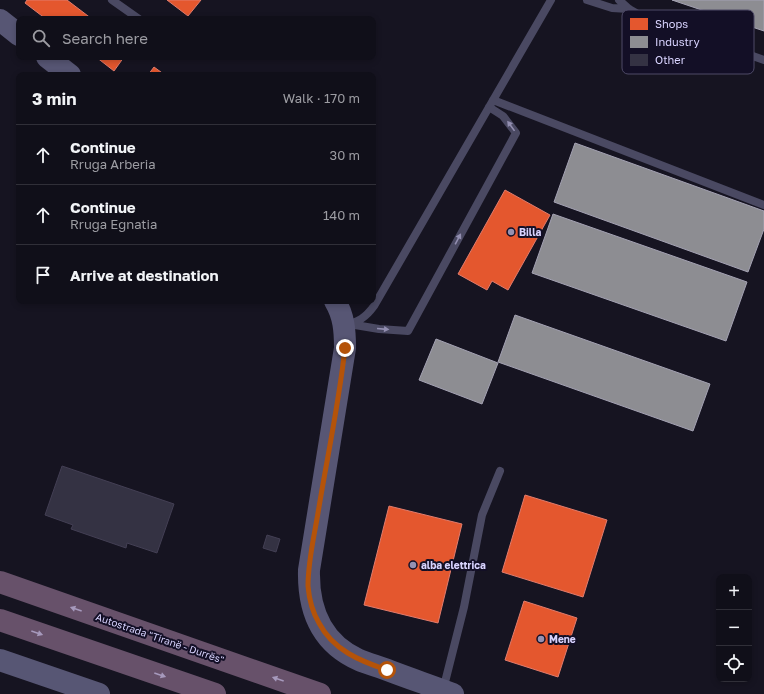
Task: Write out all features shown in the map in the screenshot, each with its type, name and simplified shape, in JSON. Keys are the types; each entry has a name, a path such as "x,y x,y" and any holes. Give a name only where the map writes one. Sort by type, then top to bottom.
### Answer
{"highway":[{"name":"Autostrada \"Tiranë - Durrës\"","path":"0,582 320,694"},
{"path":"0,620 215,694"}],"main road":[{"path":"0,20 16,33"},
{"path":"51,60 66,72"},
{"path":"337,304 344,324 345,348 309,570 308,586 311,604 318,623 328,638 343,650 358,659 448,692"},
{"path":"0,660 99,694"}],"lane":[{"path":"112,0 135,16"},
{"path":"376,301 551,0"},
{"path":"587,0 612,8 629,9"},
{"path":"619,0 629,9"},
{"path":"754,56 764,60"},
{"path":"491,104 764,205"},
{"path":"344,324 378,329 408,331 516,133 504,116 491,104"},
{"path":"344,324 353,323 361,319 369,313 374,304"},
{"path":"448,692 482,515 500,471"}],"building: Shops":[{"path":"27,0 67,0 88,16 42,16 25,3"},
{"path":"167,0 201,0 188,16"},
{"path":"100,60 122,60 114,71"},
{"path":"154,67 161,72 150,72"},
{"name":"Billa","path":"505,190 550,215 508,290 492,281 487,290 458,274"},
{"path":"525,495 607,520 583,597 502,572"},
{"name":"alba elettrica","path":"389,506 462,524 438,623 364,605"},
{"name":"Mene","path":"524,601 577,618 558,677 505,660"}],"building: Industry":[{"path":"672,0 764,0 764,31 754,28 754,10 702,10"},
{"path":"575,143 764,211 764,229 748,272 554,202"},
{"path":"553,214 747,282 726,341 532,273"},
{"path":"515,315 710,384 693,431 498,362"},
{"path":"436,339 498,363 482,404 419,380"}],"building: Other":[{"path":"62,466 174,504 157,553 127,543 126,548 71,529 73,525 45,515"},
{"path":"267,535 280,539 276,552 263,548"}],"place":[{"name":"Billa","path":"511,232"},
{"name":"alba elettrica","path":"413,565"},
{"name":"Mene","path":"541,639"}],"route":[{"path":"345,348 309,570 308,586 311,604 318,623 328,638 343,650 358,659 387,670"}]}
